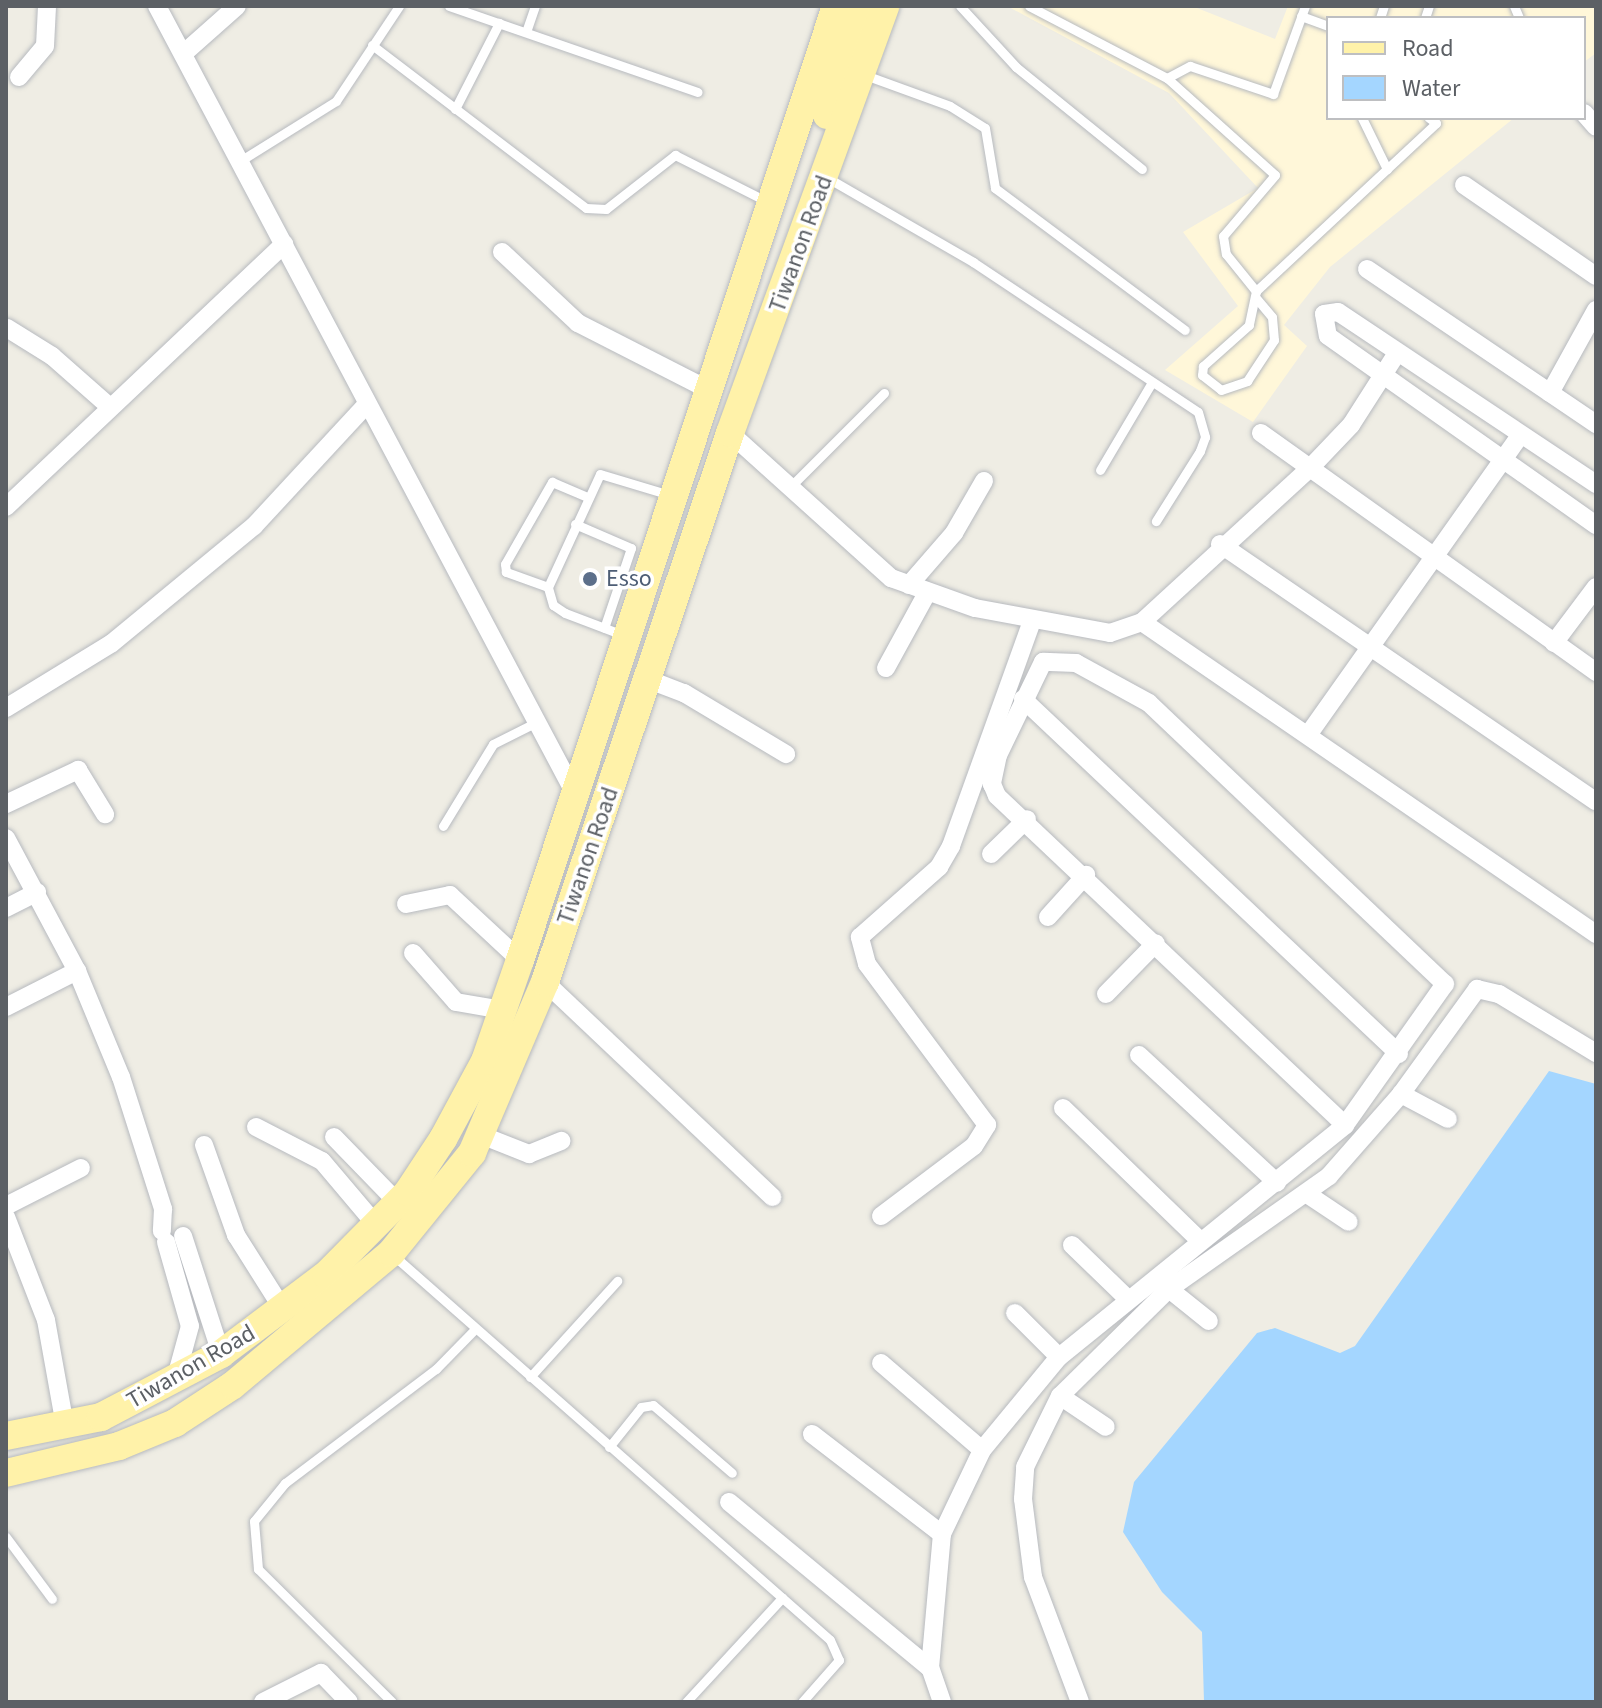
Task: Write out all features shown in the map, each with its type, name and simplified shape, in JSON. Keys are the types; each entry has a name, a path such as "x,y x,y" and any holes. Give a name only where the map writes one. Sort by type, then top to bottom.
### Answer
{"main road":[{"name":"Tiwanon Road","path":"6,1436 65,1426 175,1381 221,1354 284,1311 376,1225 398,1203 443,1139 503,1010 574,792 615,632 674,497 836,6"},
{"path":"730,433 820,136 864,6"},
{"name":"Tiwanon Road","path":"6,1473 107,1450 175,1423 295,1337 391,1253 434,1206 481,1135 545,982 730,433 826,177 885,6"}],"street":[{"path":"19,77 45,46 47,6"},
{"path":"157,6 574,792"},
{"path":"183,54 237,6"},
{"path":"1464,185 1596,276"},
{"path":"6,507 109,406 284,244"},
{"path":"502,252 578,323 709,390"},
{"path":"1367,269 1596,424"},
{"path":"1550,393 1596,310"},
{"path":"1596,484 1338,312 1324,314 1328,336 1596,525"},
{"path":"7,328 109,406"},
{"path":"730,433 871,563 909,585 927,593 1032,621 1110,633 1142,622 1220,544 1311,467 1397,353"},
{"path":"6,708 112,643 254,526 367,404"},
{"path":"1261,433 1433,559 1596,672"},
{"path":"1308,735 1520,436"},
{"path":"909,585 954,533 984,481"},
{"path":"1220,544 1596,801"},
{"path":"1554,643 1596,587"},
{"path":"886,668 927,593"},
{"path":"881,1216 974,1146 987,1125 867,964 860,937 939,867 951,846 1032,621"},
{"path":"1142,622 1596,934"},
{"path":"942,1702 930,1668 942,1534 982,1450 1059,1357 1198,1239 1277,1183 1345,1125 1443,996 1438,973 1124,685 1055,659 1035,669 992,784 1345,1125"},
{"path":"647,679 684,693 786,754"},
{"path":"1023,699 1399,1054"},
{"path":"6,804 78,770 105,814"},
{"path":"991,854 1027,819"},
{"path":"6,838 77,971 172,1234 221,1354"},
{"path":"1048,917 1086,875"},
{"path":"6,908 37,892"},
{"path":"406,904 450,895 520,960"},
{"path":"1106,994 1156,943"},
{"path":"413,953 456,1002 503,1010"},
{"path":"6,1007 77,971"},
{"path":"545,982 772,1197"},
{"path":"1080,1702 1033,1577 1023,1499 1025,1467 1060,1396 1169,1289 1307,1194 1401,1094 1477,989 1499,994 1596,1053"},
{"path":"1139,1055 1277,1183"},
{"path":"1401,1094 1448,1119"},
{"path":"1063,1108 1198,1239"},
{"path":"256,1127 322,1161 376,1225"},
{"path":"481,1135 529,1154 562,1141"},
{"path":"334,1137 398,1203"},
{"path":"204,1145 236,1235 284,1311"},
{"path":"6,1206 81,1168"},
{"path":"1307,1194 1349,1222"},
{"path":"6,1217 53,1345 65,1426"},
{"path":"1072,1245 1128,1299"},
{"path":"175,1381 190,1326 188,1276"},
{"path":"1169,1289 1209,1321"},
{"path":"1015,1313 1059,1357"},
{"path":"881,1363 982,1450"},
{"path":"1060,1396 1106,1427"},
{"path":"812,1434 942,1534"},
{"path":"729,1502 930,1668"},
{"path":"263,1702 321,1673 349,1702"}],"lane":[{"path":"240,161 336,101 399,6"},
{"path":"449,6 698,92"},
{"path":"485,18 490,6"},
{"path":"526,32 535,6"},
{"path":"960,6 1016,67 1142,169"},
{"path":"1029,6 1167,78 1275,175 1223,236 1226,254 1256,294 1272,317 1274,340 1247,381 1221,390 1202,375 1203,366 1249,325 1256,294 1436,120"},
{"path":"1167,78 1190,66 1273,94 1303,11 1326,25"},
{"path":"455,109 499,23"},
{"path":"372,45 586,208 606,209 675,155 769,203"},
{"path":"862,74 950,106 985,128 995,188 1185,330"},
{"path":"1363,120 1387,169"},
{"path":"826,177 973,262 1198,412 1205,437 1156,521"},
{"path":"1100,470 1152,382"},
{"path":"790,487 884,393"},
{"path":"575,524 631,548 615,632 553,605 548,587 575,524 587,497 604,473 674,497"},
{"path":"548,587 506,572 505,564 552,482 587,497"},
{"path":"443,826 493,744 537,722"},
{"path":"391,1253 474,1330 830,1640 839,1660 802,1702"},
{"path":"530,1377 617,1281"},
{"path":"392,1702 258,1569 254,1521 285,1483 436,1369 474,1330"},
{"path":"609,1447 641,1407 653,1405 732,1473"},
{"path":"6,1537 52,1599"},
{"path":"686,1702 782,1598"}],"shaded area":[{"path":"1007,6 1192,6 1275,39 1288,6 1596,6 1596,53 1586,60 1586,16 1326,16 1326,120 1512,120 1330,267 1284,325 1307,346 1253,422 1165,370 1238,306 1183,232 1258,188 1169,93"}],"water":[{"path":"1549,1071 1596,1084 1596,1702 1204,1702 1202,1632 1162,1592 1123,1532 1134,1482 1257,1333 1275,1328 1340,1353 1355,1346"}],"place":[{"name":"Esso","path":"590,579"}]}
